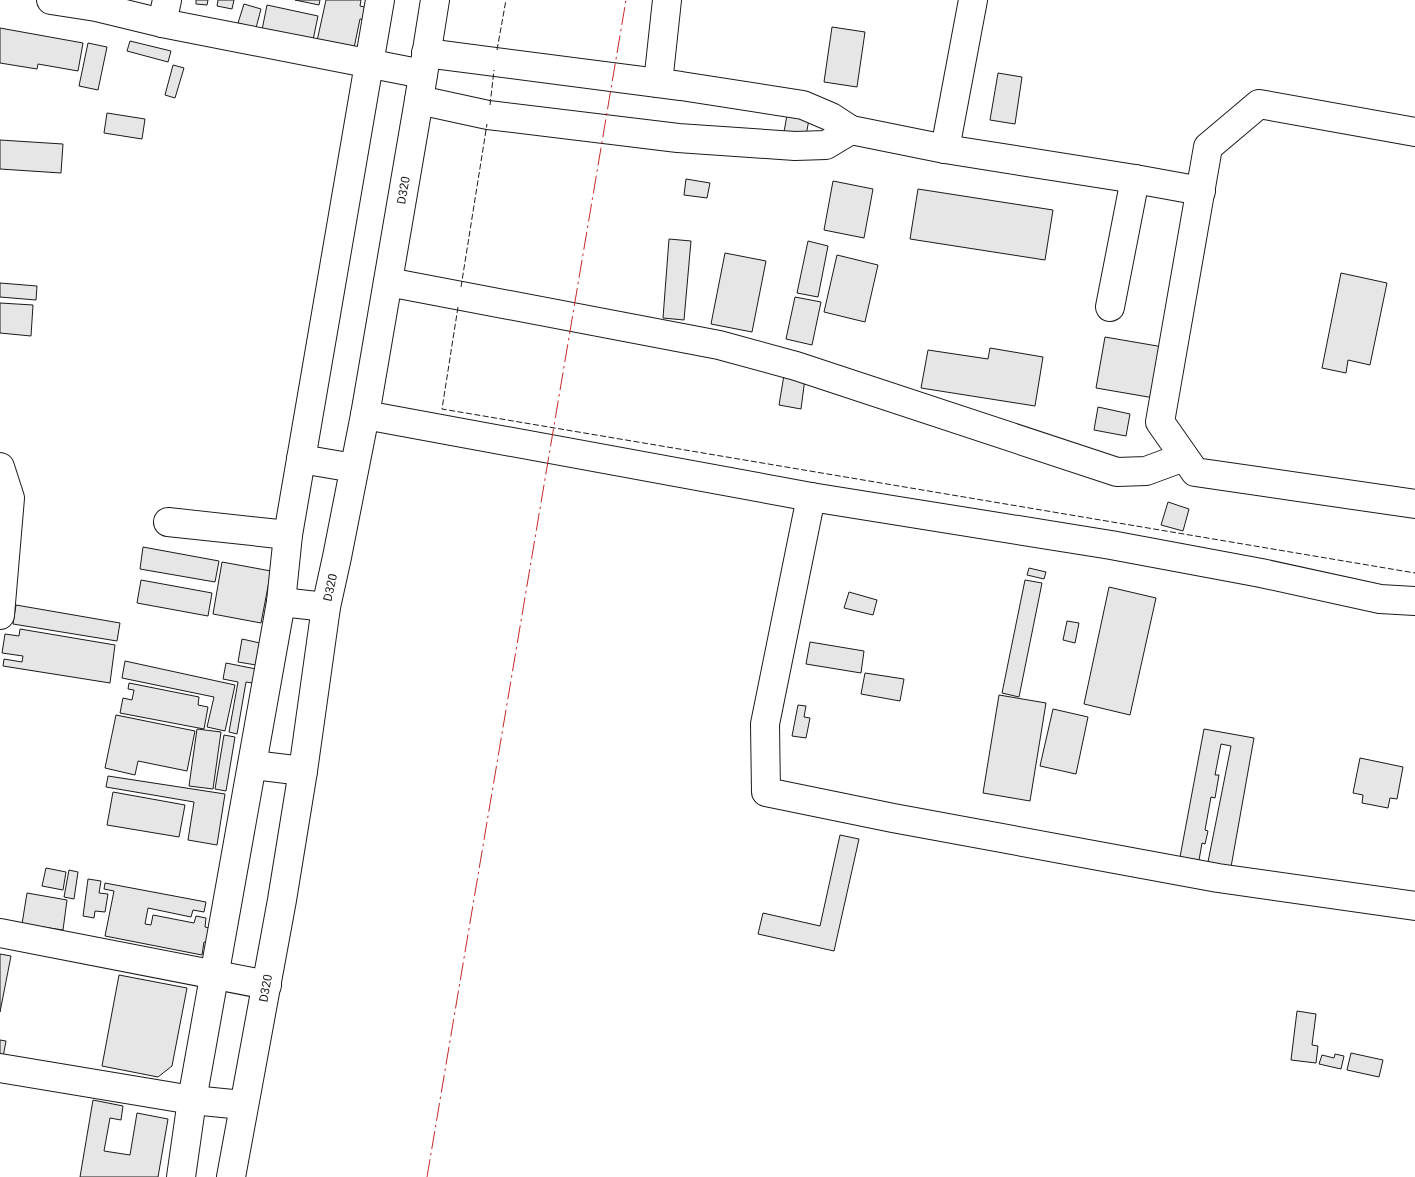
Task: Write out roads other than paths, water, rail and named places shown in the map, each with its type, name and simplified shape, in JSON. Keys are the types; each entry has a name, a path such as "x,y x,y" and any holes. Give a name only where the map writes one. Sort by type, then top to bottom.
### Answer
{"street":[{"path":"51,0 96,7 165,11 423,76 658,83 803,105 831,117 851,130 945,150 1135,179 1200,191"},
{"path":"181,1177 214,974 253,765 280,602 288,535 380,0"},
{"name":"D320","path":"231,1177 267,985 303,771 326,607 338,557 365,416 423,76 434,0"},
{"path":"658,83 668,0"},
{"path":"945,150 973,0"},
{"path":"423,76 498,116 678,138 794,146 826,145 851,130"},
{"path":"1415,132 1259,104 1208,147 1160,422 1195,472 1415,504"},
{"path":"1110,306 1135,179"},
{"path":"388,282 720,345 796,366 1117,472 1146,471 1184,457"},
{"path":"365,416 811,497 1111,546 1261,573 1380,599 1415,601"},
{"path":"301,459 354,468"},
{"path":"0,467 10,498 0,616"},
{"path":"811,497 765,724 766,792 893,818 1218,878 1415,906"},
{"path":"168,522 288,535"},
{"path":"280,602 326,607"},
{"path":"253,765 303,771"},
{"path":"0,933 267,985"},
{"path":"0,1068 192,1100 243,1105"}]}
